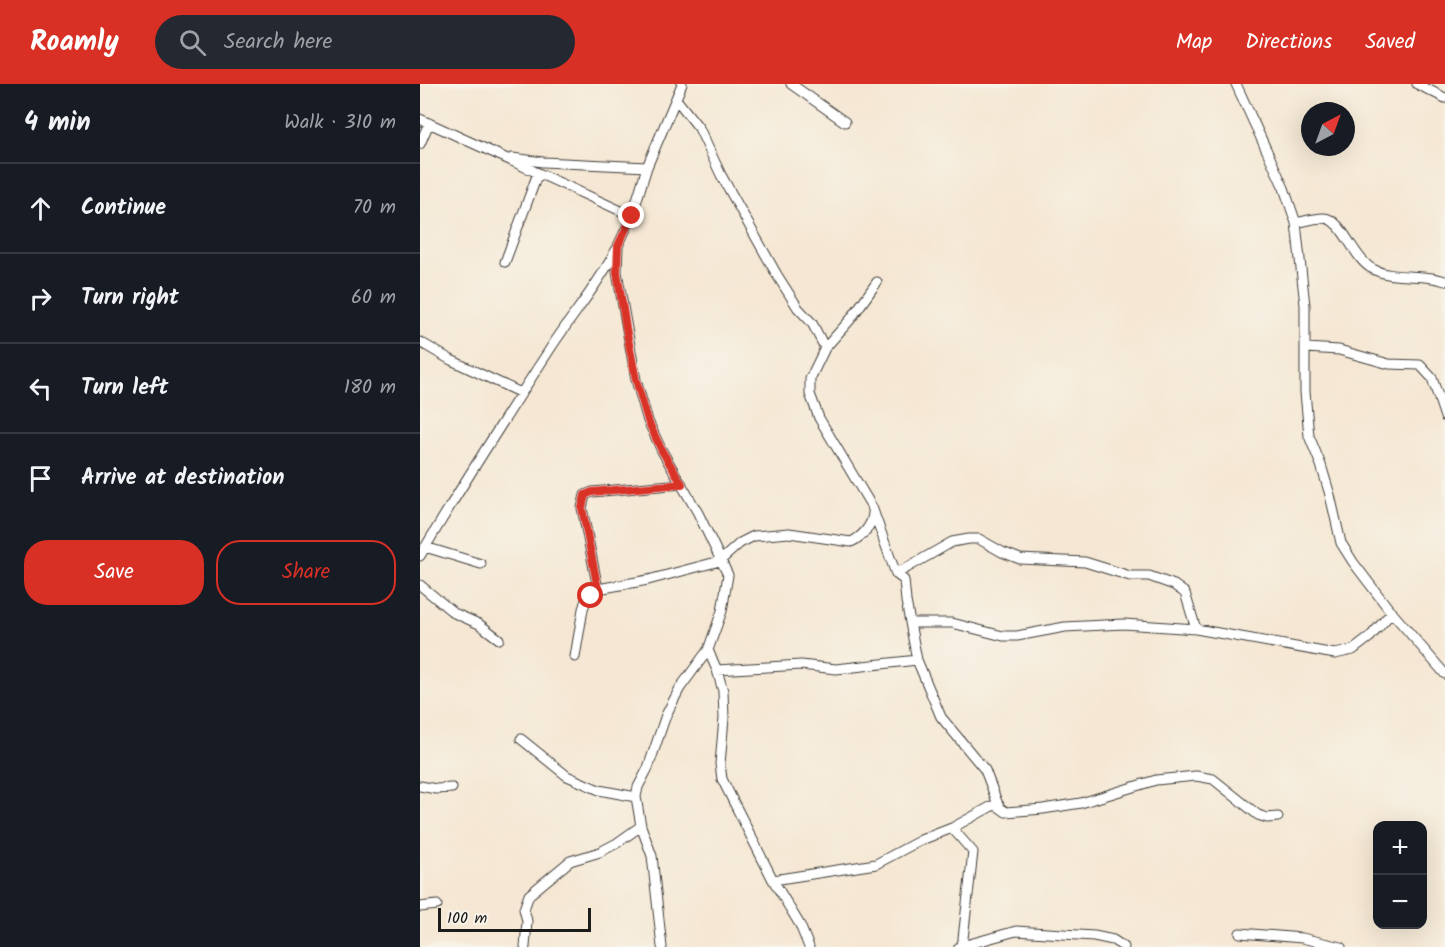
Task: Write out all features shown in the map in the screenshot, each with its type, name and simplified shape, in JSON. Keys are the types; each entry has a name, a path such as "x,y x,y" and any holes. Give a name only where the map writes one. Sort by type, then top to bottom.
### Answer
{"street":[{"path":"420,556 521,393 605,271 632,216 647,167 682,84"},
{"path":"791,84 845,122"},
{"path":"1236,84 1284,188 1296,223 1305,305 1305,392 1309,436 1330,495 1341,543 1392,612 1445,675"},
{"path":"1417,84 1445,98"},
{"path":"676,99 699,128 721,175 777,275 798,308 812,323 825,348"},
{"path":"420,144 424,121 632,216"},
{"path":"500,156 543,162 647,167"},
{"path":"505,262 538,173"},
{"path":"1296,223 1324,218 1331,220 1338,225 1358,258 1371,269 1393,275 1445,281"},
{"path":"618,246 617,272 636,380 648,421 662,451 698,513 728,575 722,611 708,650 680,688 666,715 636,797 641,826 652,856 662,947"},
{"path":"877,282 850,320 825,348 810,379 810,394 819,418 872,507 896,574 904,580 917,660 941,717 985,770 999,805 1006,812 1043,809 1082,803 1156,780 1196,776 1214,779 1258,815 1267,818 1278,817"},
{"path":"420,342 451,360 521,393"},
{"path":"1306,348 1339,350 1389,364 1420,365 1432,378 1445,417"},
{"path":"598,589 582,508 585,495 592,492 682,484"},
{"path":"575,657 586,600 598,589 648,580 720,561 745,539 765,534 804,534 851,542 858,538 873,518 872,507"},
{"path":"896,574 952,542 979,539 1020,559 1085,562 1130,576 1149,576 1174,585 1185,593 1196,629"},
{"path":"426,547 481,564"},
{"path":"420,585 454,613 479,624 499,639"},
{"path":"911,623 952,623 1003,636 1017,636 1065,627 1124,624 1196,629 1335,654 1353,650 1370,637 1392,612"},
{"path":"708,650 723,691 720,764 722,779 773,880 800,925 809,947"},
{"path":"717,670 801,665 836,669 917,660"},
{"path":"521,739 567,776 599,790 636,797"},
{"path":"420,786 436,789 452,788"},
{"path":"773,880 876,864 921,840 952,828 992,806 999,805"},
{"path":"525,947 524,909 529,895 570,861 600,852 641,826"},
{"path":"952,828 973,852 960,947 1016,931 1094,936 1113,940 1124,947"},
{"path":"420,907 437,905"},
{"path":"1240,933 1302,938 1341,947"}],"route":[{"path":"591,596 598,589 582,508 585,495 592,492 682,484 662,451 648,421 636,380 626,328 617,272 618,246 632,216"}]}
